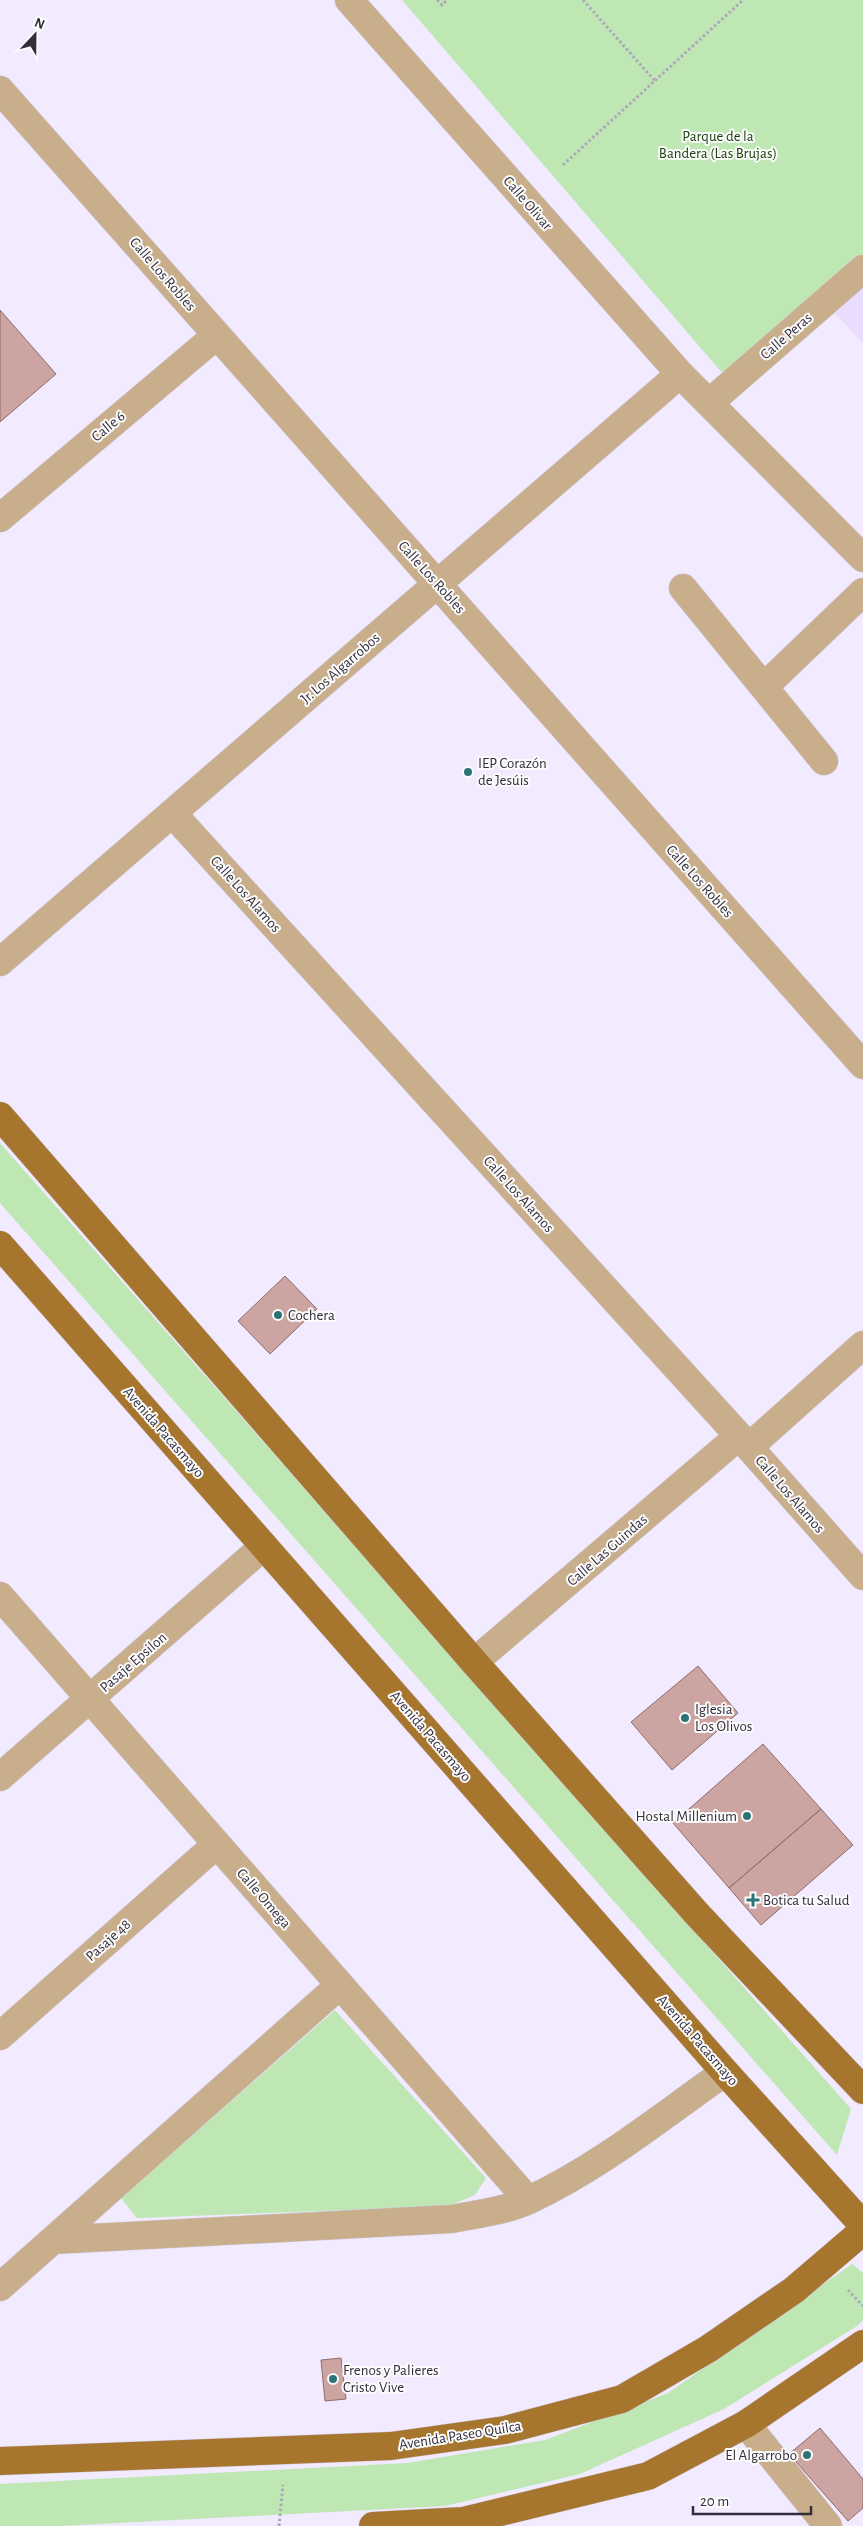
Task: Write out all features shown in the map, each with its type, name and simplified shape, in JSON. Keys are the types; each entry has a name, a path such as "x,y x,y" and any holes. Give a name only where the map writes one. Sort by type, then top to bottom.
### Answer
{"main road":[{"path":"0,1116 474,1662 697,1914 863,2090"},
{"name":"Avenida Pacasmayo","path":"0,1245 725,2072 863,2226"},
{"name":"Avenida Paseo Quilca","path":"0,2461 392,2446 505,2430 622,2399 708,2348 794,2290 863,2231"},
{"path":"373,2526 463,2521 648,2476 746,2424 863,2344"}],"street":[{"name":"Calle Olivar","path":"349,0 680,374 863,558"},
{"name":"Calle Los Robles","path":"0,90 863,1065"},
{"name":"Calle Peras","path":"710,403 863,269"},
{"name":"Calle 6","path":"0,518 216,335"},
{"name":"Jr. Los Algarrobos","path":"0,962 680,374"},
{"path":"683,588 824,761"},
{"path":"764,687 863,592"},
{"name":"Calle Los Alamos","path":"172,813 744,1442 863,1576"},
{"name":"Calle Las Guindas","path":"474,1662 863,1345"},
{"name":"Pasaje Epsilon","path":"0,1777 264,1546"},
{"name":"Calle Omega","path":"0,1596 528,2200"},
{"name":"Pasaje 48","path":"0,2036 217,1844"},
{"path":"0,2287 340,1985"},
{"path":"53,2240 451,2219 499,2210 528,2200 588,2168 725,2072"},
{"path":"746,2424 828,2526"}],"path":[{"path":"437,0 442,5 447,0"},
{"path":"583,0 655,81"},
{"path":"564,165 742,0"},
{"path":"844,2286 863,2306"},
{"path":"279,2526 286,2450"}],"shaded area":[{"path":"863,280 863,343 830,308"}],"green space":[{"name":"Parque de la Bandera (Las Brujas)","path":"402,0 863,0 863,262 724,375"},
{"path":"0,1143 851,2109 837,2155 0,1203"},
{"path":"335,2010 486,2178 475,2195 449,2206 137,2218 121,2198"},
{"path":"852,2264 863,2273 863,2320 857,2326 724,2409 580,2474 445,2506 61,2526 0,2526 0,2484 407,2463 545,2440 668,2393"}],"building":[{"path":"0,310 56,374 0,422"},
{"name":"Cochera","path":"285,1276 317,1309 270,1354 238,1321"},
{"name":"Iglesia Los Olivos","path":"698,1666 738,1713 672,1770 631,1722"},
{"name":"Hostal Millenium","path":"763,1744 821,1809 729,1888 673,1823"},
{"path":"821,1809 853,1845 761,1925 729,1888"},
{"name":"Frenos y Palieres Cristo Vive","path":"341,2358 346,2399 325,2401 321,2360"},
{"path":"820,2428 863,2479 863,2508 848,2521 789,2454"}],"place":[{"name":"IEP Corazón de Jesúis","path":"468,772"},
{"name":"Cochera","path":"278,1315"},
{"name":"Iglesia Los Olivos","path":"685,1718"},
{"name":"Hostal Millenium","path":"747,1816"},
{"name":"Botica tu Salud","path":"753,1900"},
{"name":"Frenos y Palieres Cristo Vive","path":"333,2379"},
{"name":"El Algarrobo","path":"807,2455"}]}
